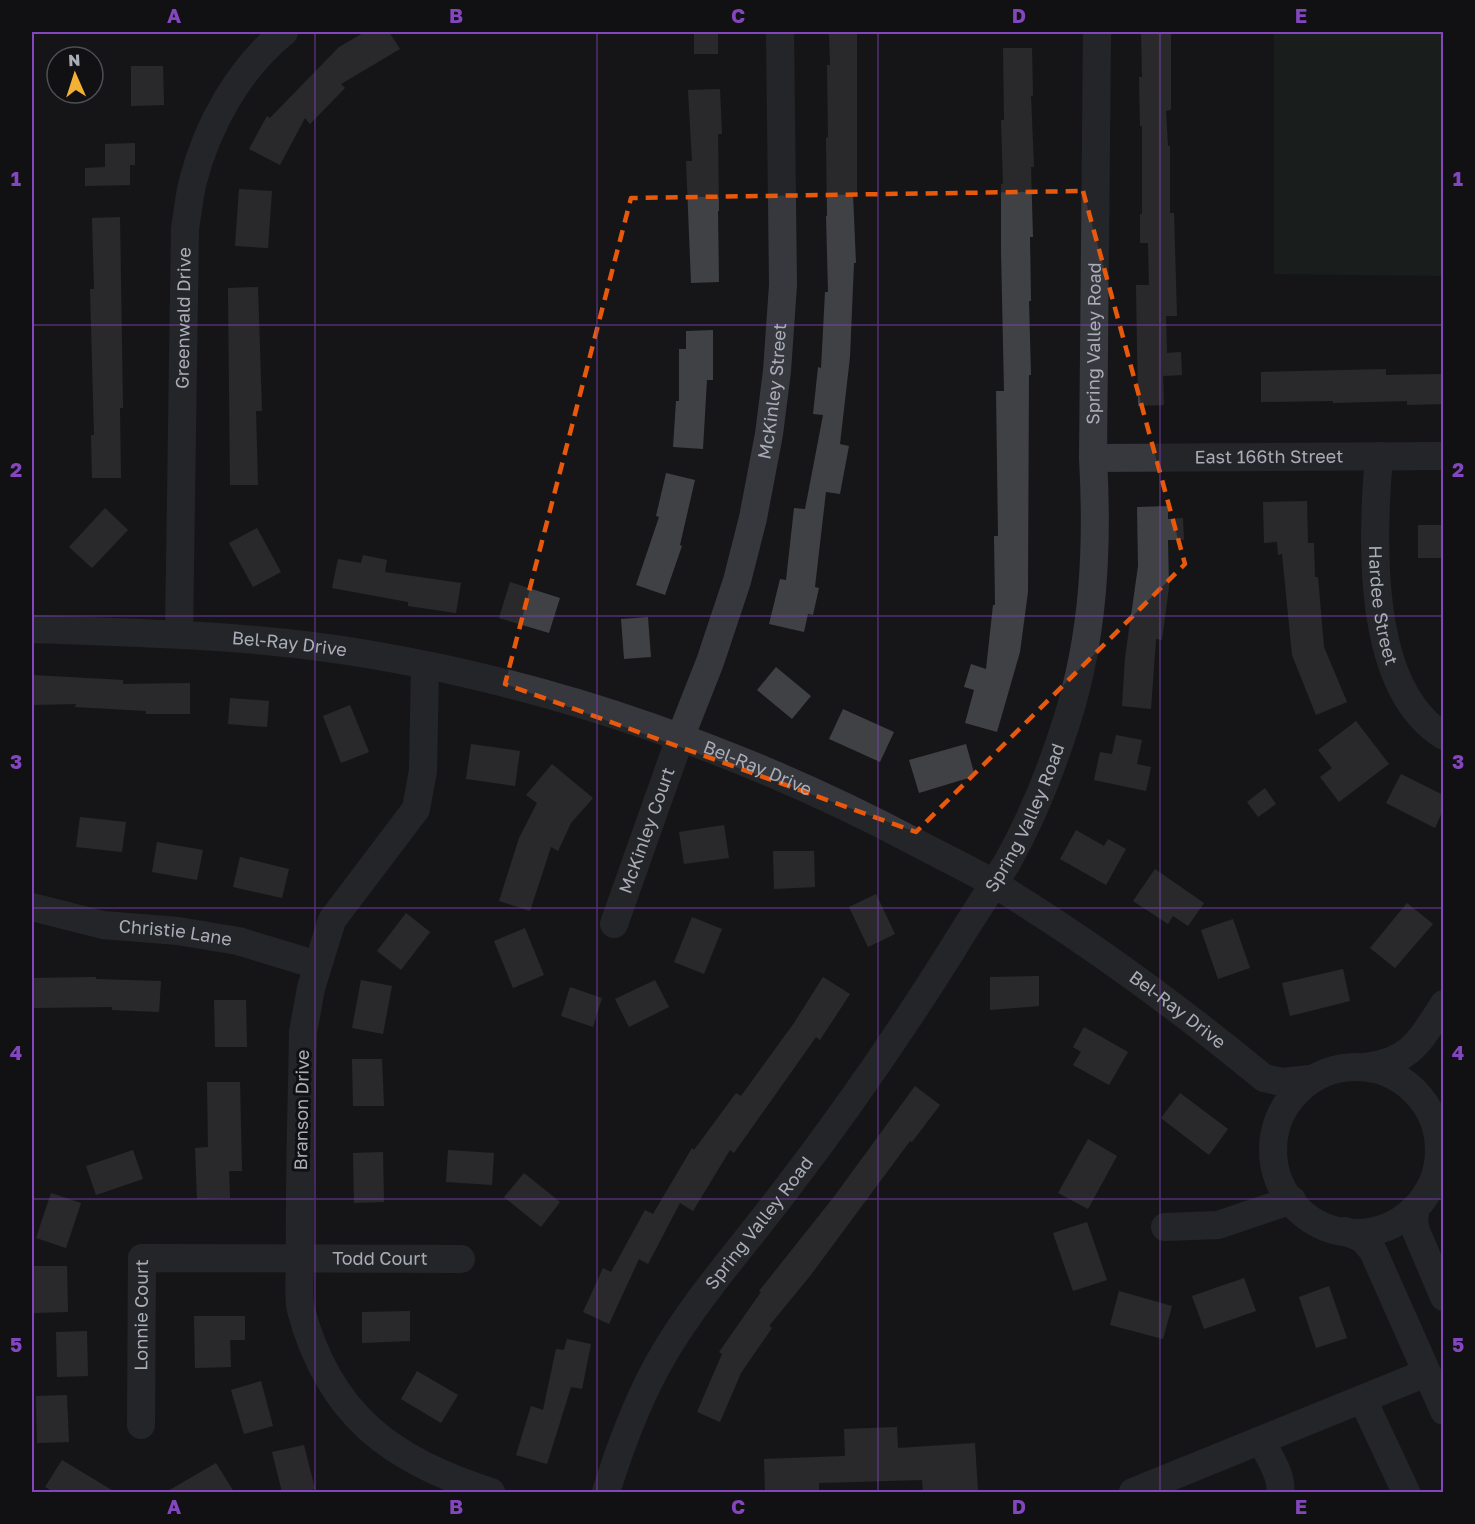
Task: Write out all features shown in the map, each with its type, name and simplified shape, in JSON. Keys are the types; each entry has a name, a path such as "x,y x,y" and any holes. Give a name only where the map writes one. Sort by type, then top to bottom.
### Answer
{"street":[{"name":"Greenwald Drive","path":"179,634 185,228 193,182 206,143 221,110 244,75 284,32"},
{"name":"McKinley Street","path":"680,738 710,662 737,581 753,518 769,434 777,370 783,285 780,32"},
{"name":"Spring Valley Road","path":"606,1492 637,1406 664,1353 696,1304 785,1191 858,1091 928,988 1024,830 1048,775 1068,719 1089,625 1094,578 1097,32"},
{"name":"Hardee Street","path":"1379,456 1374,551 1379,607 1391,665 1402,691 1418,714 1443,736"},
{"name":"East 166th Street","path":"1093,458 1443,456"},
{"name":"Bel-Ray Drive","path":"32,629 179,634 282,642 366,654 425,665 544,694 680,738 778,777 864,816 993,884 1080,938 1164,998 1264,1078"},
{"name":"Branson Drive","path":"425,665 423,771 416,809 332,920 317,965 303,1032 300,1308 319,1360 340,1398 372,1433 416,1463 462,1484 491,1492"},
{"name":"McKinley Court","path":"614,924 680,738"},
{"name":"Christie Lane","path":"32,907 103,925 178,931 238,941 317,965"},
{"path":"1443,1004 1416,1046 1400,1058 1380,1065 1344,1066 1326,1071 1310,1079 1296,1090 1283,1107 1273,1139 1274,1161 1280,1182 1292,1200 1305,1213 1324,1225 1363,1239 1373,1251 1443,1411"},
{"path":"1345,1231 1361,1233 1382,1230 1401,1223 1415,1212 1431,1191 1438,1170 1440,1149 1437,1127 1428,1108 1416,1070 1416,1046"},
{"path":"1366,1067 1386,1072 1401,1081 1428,1108"},
{"path":"1275,1127 1264,1078 1282,1082 1310,1079"},
{"path":"1165,1227 1218,1225 1292,1200"},
{"path":"1415,1212 1416,1231 1443,1297"},
{"name":"Lonnie Court","path":"141,1425 142,1258 301,1259"},
{"name":"Todd Court","path":"301,1259 461,1259"},
{"path":"1132,1492 1183,1483 1261,1441 1426,1372"},
{"path":"1363,1400 1406,1492"},
{"path":"1261,1441 1278,1478 1280,1492"}],"highlighted area":[{"path":"1083,191 1185,564 916,832 505,684 631,198"}],"shaded area":[{"path":"1274,32 1443,32 1443,276 1274,274"}],"building":[{"path":"365,32 389,32 400,49 341,84 345,88 310,124 305,118 280,165 249,149 267,116 270,118 339,47"},
{"path":"694,32 718,32 718,54 694,54"},
{"path":"829,32 857,32 857,194 853,194 856,263 854,263 850,357 840,444 849,446 840,494 826,492 815,587 819,588 813,615 808,614 804,632 769,624 780,579 786,580 794,508 805,509 823,415 813,414 818,367 821,368 825,292 828,292 826,138 828,137"},
{"path":"1141,32 1171,32 1171,110 1166,111 1168,146 1170,146 1170,213 1174,213 1177,316 1166,316 1167,353 1181,352 1182,375 1163,376 1164,405 1138,406 1136,285 1149,285 1148,243 1140,243 1140,214 1142,214 1142,126 1140,126 1139,77 1142,77"},
{"path":"1003,48 1032,48 1033,96 1031,96 1034,167 1031,167 1033,237 1030,237 1031,301 1029,301 1031,375 1029,375 1028,592 1020,652 997,732 965,723 974,690 964,687 971,664 986,669 993,605 995,605 994,536 998,536 996,391 1004,391 1001,251"},
{"path":"131,66 163,66 164,105 131,106"},
{"path":"720,89 722,134 718,134 719,282 691,283 686,161 692,161 688,90"},
{"path":"135,143 135,165 130,165 130,185 85,186 85,168 105,167 105,144"},
{"path":"239,189 272,191 268,248 235,246"},
{"path":"120,217 123,408 120,408 121,478 92,478 91,435 94,435 90,289 94,289 92,218"},
{"path":"258,287 262,411 256,411 258,485 230,485 228,288"},
{"path":"713,330 713,380 707,380 703,449 673,447 676,401 679,401 679,349 686,349 686,331"},
{"path":"1386,369 1386,375 1443,374 1443,404 1407,405 1407,401 1261,402 1261,372"},
{"path":"666,473 695,480 680,545 682,546 665,595 636,585 659,517 656,516"},
{"path":"1307,501 1308,543 1314,543 1315,577 1318,577 1324,647 1347,702 1316,715 1292,655 1282,554 1278,555 1277,542 1264,543 1263,502"},
{"path":"1168,506 1168,519 1183,518 1184,540 1168,540 1169,587 1162,640 1156,639 1151,709 1122,706 1125,658 1138,566 1137,507"},
{"path":"105,508 128,530 92,568 69,547"},
{"path":"1418,525 1443,525 1443,558 1418,558"},
{"path":"257,528 281,572 253,587 229,543"},
{"path":"363,555 387,560 385,572 461,583 456,613 408,606 408,602 332,588 338,559 361,563"},
{"path":"510,582 560,598 549,633 499,618"},
{"path":"648,617 651,657 624,659 621,619"},
{"path":"776,667 811,696 792,719 757,690"},
{"path":"32,675 123,680 123,684 190,683 190,714 146,714 146,711 75,707 76,704 32,705"},
{"path":"230,698 269,701 267,727 228,724"},
{"path":"350,705 369,752 341,763 323,716"},
{"path":"843,709 894,732 880,762 829,739"},
{"path":"1356,721 1389,764 1339,802 1320,777 1332,768 1318,750"},
{"path":"1116,735 1142,740 1137,764 1151,767 1146,791 1094,780 1100,752 1112,754"},
{"path":"471,744 520,751 515,786 466,779"},
{"path":"966,744 975,776 919,793 909,760"},
{"path":"552,764 593,798 571,823 558,851 551,847 530,911 499,901 519,838 537,803 526,795"},
{"path":"1401,774 1443,795 1443,810 1435,828 1386,803"},
{"path":"1265,788 1276,804 1258,817 1247,802"},
{"path":"80,817 126,822 122,852 76,847"},
{"path":"724,825 729,858 684,864 679,832"},
{"path":"1076,830 1104,846 1108,839 1126,849 1106,885 1060,859"},
{"path":"157,842 203,850 197,880 152,872"},
{"path":"773,851 814,851 815,887 774,889"},
{"path":"240,857 289,869 282,898 233,887"},
{"path":"1155,869 1204,903 1188,926 1173,916 1168,924 1133,901"},
{"path":"876,894 895,934 868,947 849,907"},
{"path":"1407,903 1433,924 1395,968 1370,948"},
{"path":"406,913 430,932 401,970 377,951"},
{"path":"692,917 722,929 704,974 674,962"},
{"path":"1233,919 1250,968 1218,979 1201,930"},
{"path":"525,928 544,975 513,988 494,941"},
{"path":"1343,969 1350,1001 1290,1016 1282,983"},
{"path":"1039,976 1039,1006 990,1010 990,977"},
{"path":"96,977 96,979 161,981 159,1012 112,1010 112,1007 32,1008 32,978"},
{"path":"823,977 850,994 820,1040 816,1037 734,1153 730,1150 693,1211 680,1203 648,1264 639,1259 609,1324 583,1312 603,1268 611,1272 645,1210 653,1214 692,1148 694,1150 736,1093 741,1096 794,1023"},
{"path":"361,980 392,986 383,1034 352,1028"},
{"path":"655,980 669,1007 629,1027 615,999"},
{"path":"570,987 602,998 593,1027 561,1016"},
{"path":"214,1000 246,1000 247,1047 215,1047"},
{"path":"1084,1027 1128,1052 1109,1085 1073,1065 1081,1052 1073,1047"},
{"path":"352,1059 382,1059 384,1106 353,1106"},
{"path":"207,1082 240,1082 242,1171 229,1171 230,1198 197,1199 195,1148 208,1147"},
{"path":"915,1086 940,1105 912,1142 910,1141 810,1276 769,1326 772,1328 741,1373 720,1422 697,1412 722,1354 719,1352 761,1292 759,1291 833,1198"},
{"path":"1180,1093 1228,1129 1209,1155 1161,1118"},
{"path":"1088,1139 1117,1156 1088,1209 1058,1193"},
{"path":"133,1150 143,1179 96,1195 86,1166"},
{"path":"448,1150 494,1153 492,1185 446,1182"},
{"path":"383,1152 384,1202 354,1203 353,1153"},
{"path":"524,1173 560,1202 541,1227 504,1197"},
{"path":"51,1193 81,1203 66,1248 36,1238"},
{"path":"1087,1222 1107,1280 1073,1291 1053,1233"},
{"path":"33,1266 67,1266 68,1312 34,1313"},
{"path":"1244,1278 1256,1311 1204,1329 1192,1296"},
{"path":"1329,1286 1347,1338 1316,1348 1299,1297"},
{"path":"1119,1291 1172,1306 1163,1339 1110,1325"},
{"path":"410,1311 410,1341 362,1343 362,1312"},
{"path":"194,1316 245,1316 245,1340 230,1340 231,1367 195,1368"},
{"path":"87,1331 88,1376 57,1377 56,1332"},
{"path":"567,1339 591,1344 582,1389 571,1387 547,1464 516,1455 531,1406 543,1410 556,1349 564,1350"},
{"path":"417,1371 458,1395 441,1423 401,1399"},
{"path":"261,1381 273,1426 244,1434 231,1390"},
{"path":"67,1395 69,1442 37,1443 36,1396"},
{"path":"897,1427 898,1448 975,1443 978,1492 923,1492 922,1480 819,1483 819,1492 765,1492 764,1459 845,1456 844,1429"},
{"path":"304,1445 315,1489 302,1492 282,1492 272,1452"},
{"path":"62,1460 115,1492 54,1492 45,1487"},
{"path":"216,1463 234,1492 166,1492"}]}
